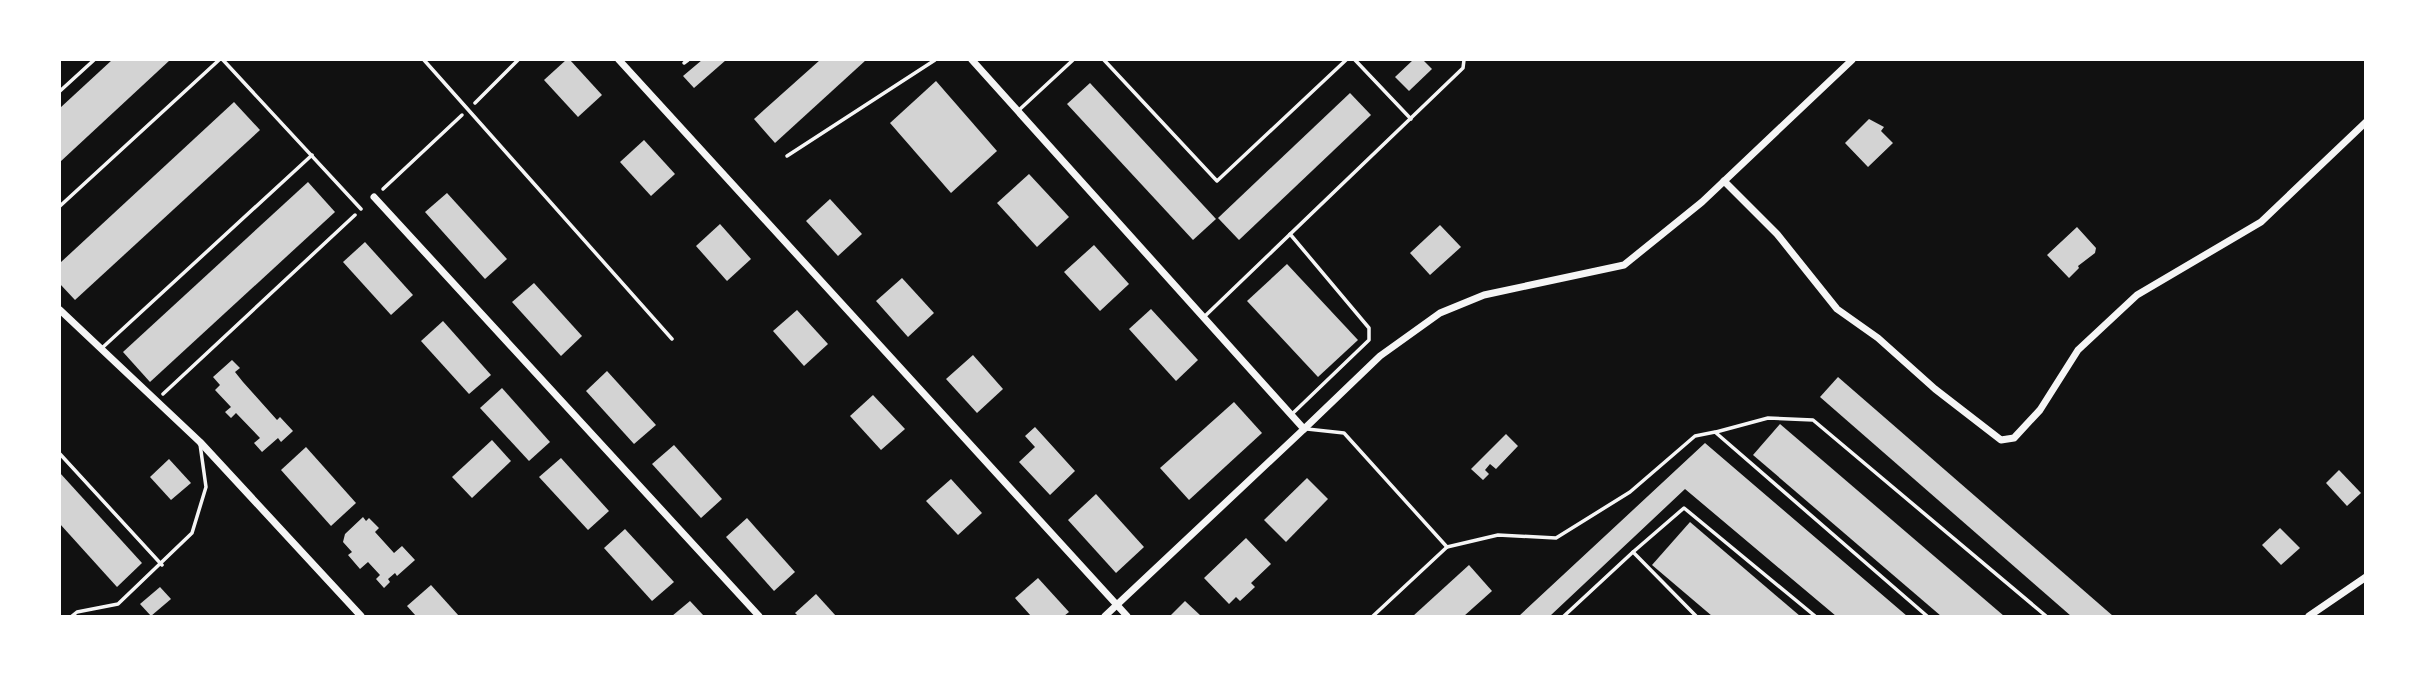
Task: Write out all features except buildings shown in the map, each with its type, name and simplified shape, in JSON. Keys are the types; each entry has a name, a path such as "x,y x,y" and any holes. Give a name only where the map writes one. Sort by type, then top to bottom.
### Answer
{"street":[{"path":"619,60 1127,617"},
{"path":"972,60 1304,429"},
{"path":"1105,617 1380,356 1440,313 1483,295 1624,265 1724,181 1852,60"},
{"path":"1724,181 1777,234 1837,309 1878,338 1935,389 2001,440 2014,438 2040,410 2078,350 2137,295 2261,222 2365,122"},
{"path":"374,197 759,617"},
{"path":"60,310 200,442 361,617"},
{"path":"2313,616 2365,577"}],"lane":[{"path":"60,91 94,60"},
{"path":"60,206 221,60 361,209"},
{"path":"424,60 470,108 672,339"},
{"path":"787,156 935,60"},
{"path":"1018,111 1073,60"},
{"path":"1104,60 1217,181 1346,60"},
{"path":"1355,60 1411,120"},
{"path":"1203,317 1411,120 1463,68 1464,60"},
{"path":"100,350 312,155"},
{"path":"1290,234 1369,328 1369,340 1292,415"},
{"path":"1373,617 1447,547 1498,535 1556,538 1630,492 1695,436 1768,418 1813,420 2046,617"},
{"path":"1304,429 1343,433 1447,547"},
{"path":"1715,432 1927,617"},
{"path":"72,617 77,612 118,604 162,565 192,533 206,487 200,442"},
{"path":"60,454 162,565"},
{"path":"1564,617 1633,552 1685,508 1815,617"},
{"path":"1633,552 1696,617"}],"path":[{"path":"374,197 518,60"},
{"path":"155,401 361,209"}]}
